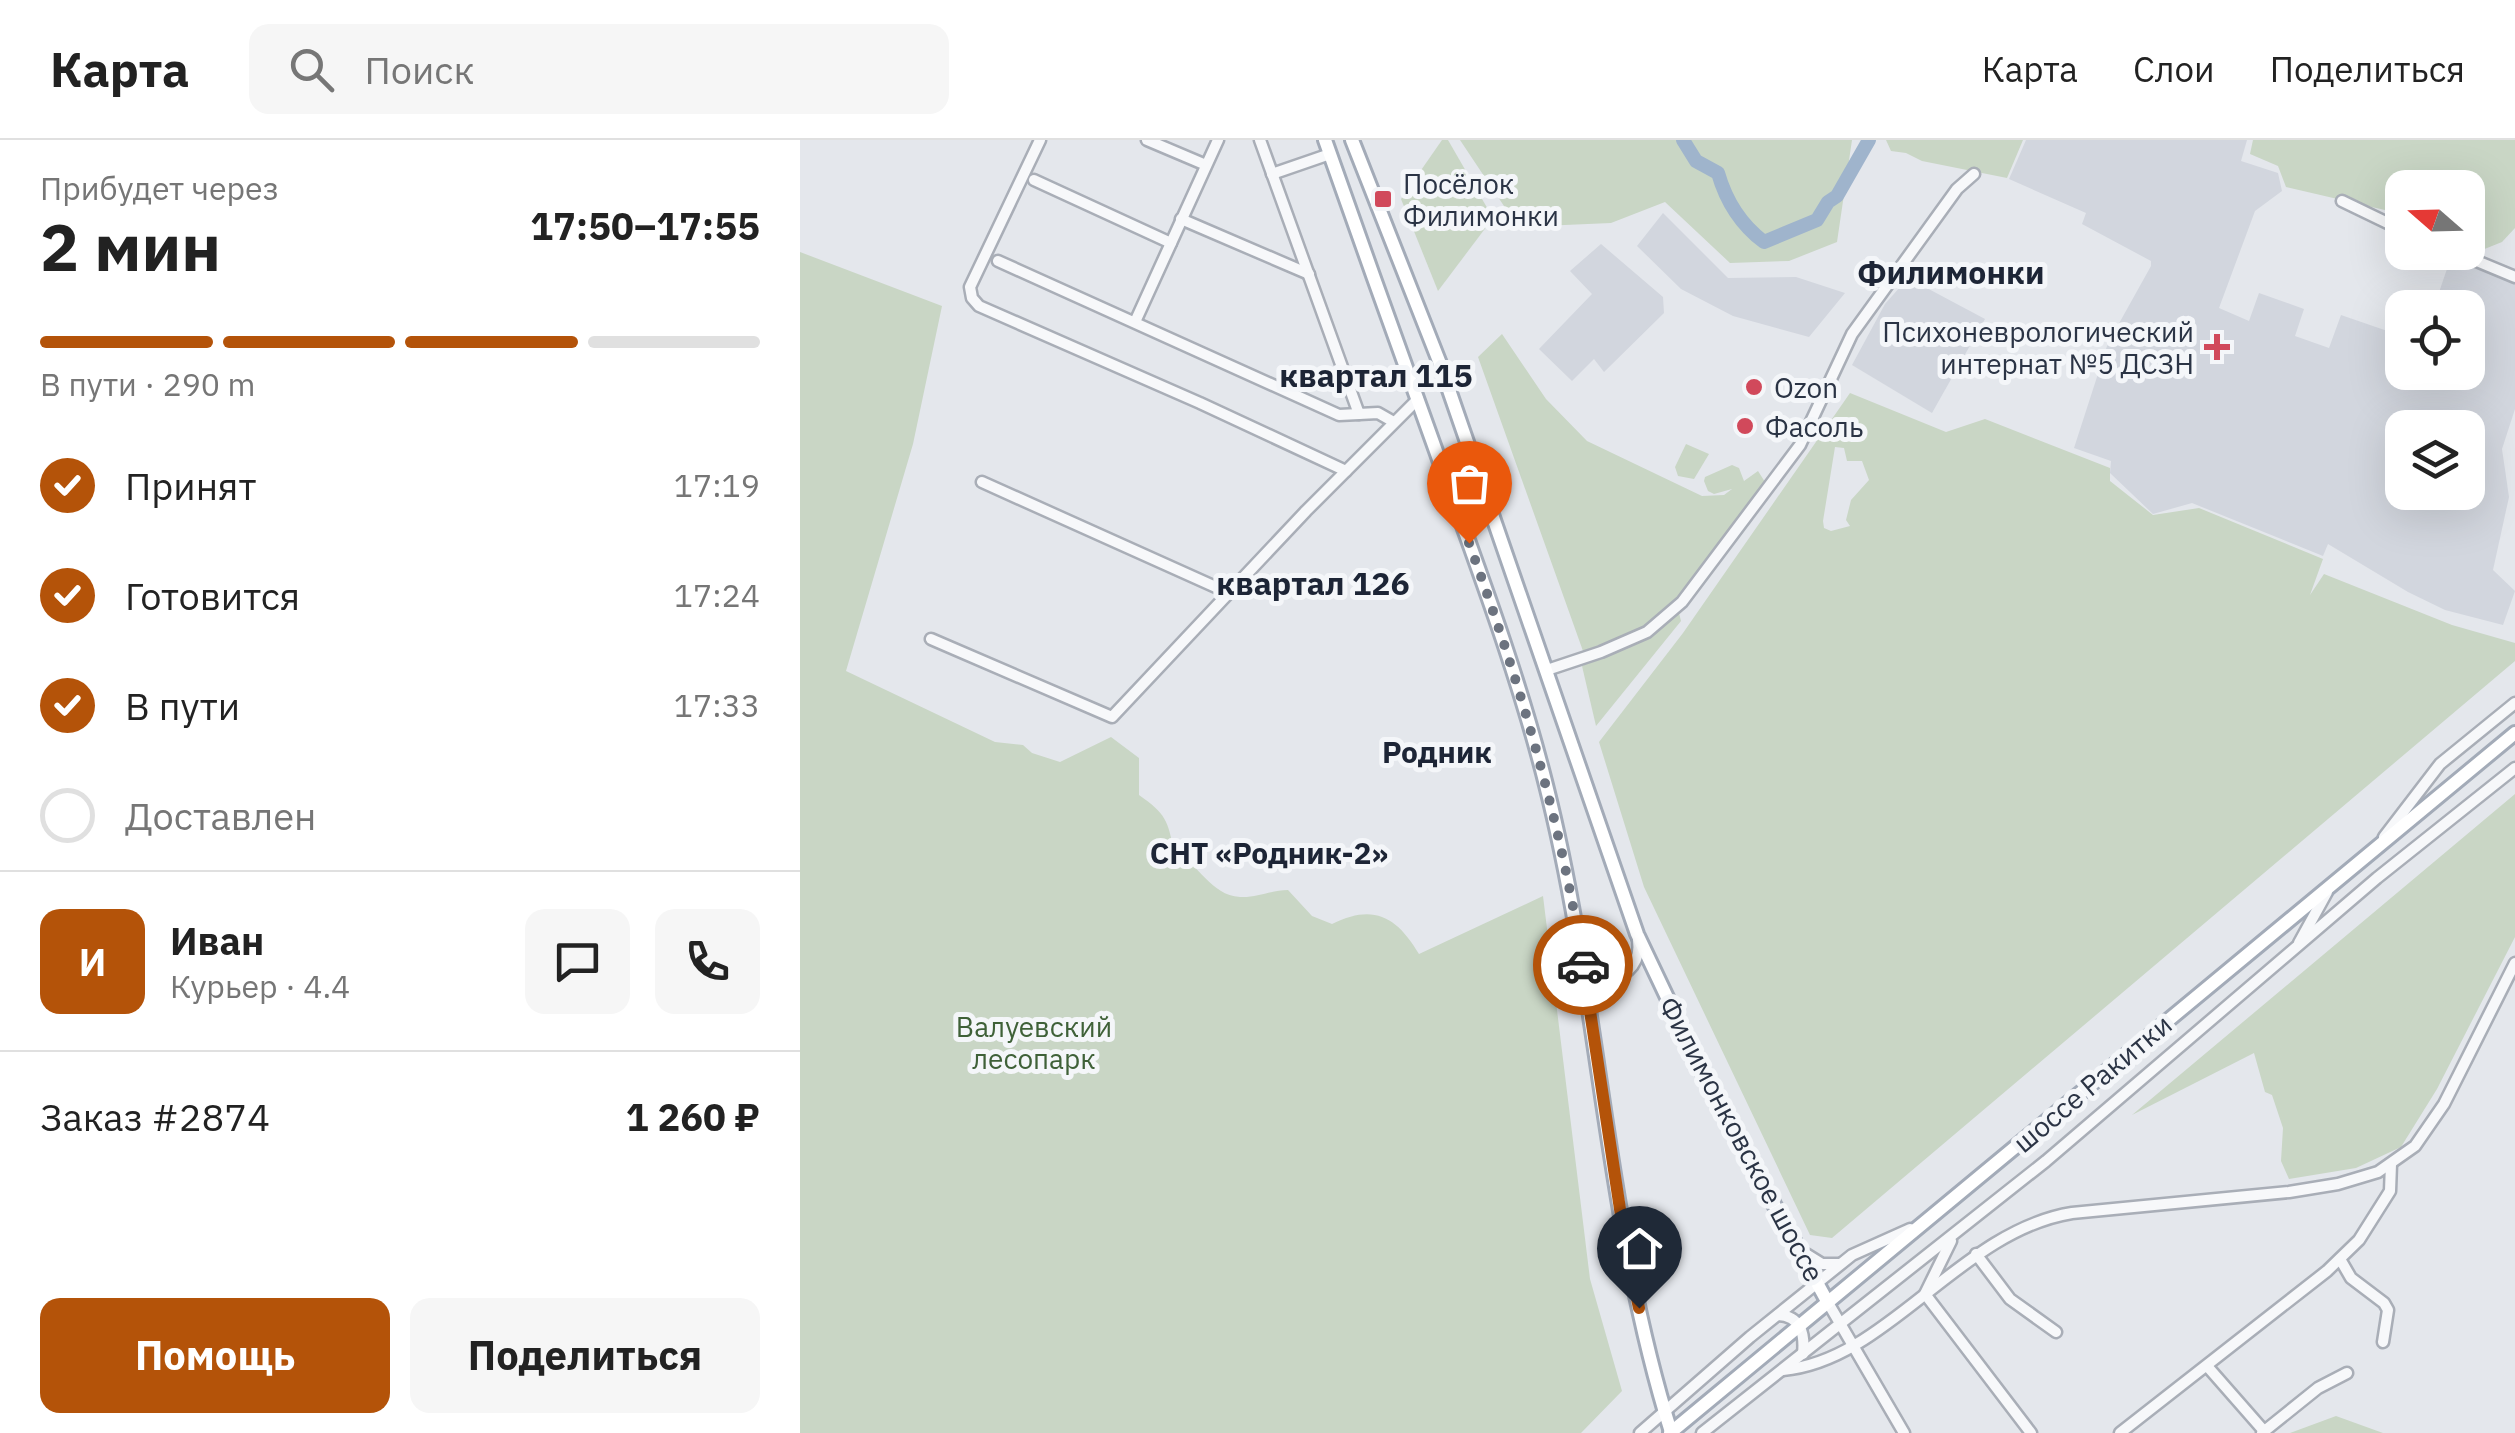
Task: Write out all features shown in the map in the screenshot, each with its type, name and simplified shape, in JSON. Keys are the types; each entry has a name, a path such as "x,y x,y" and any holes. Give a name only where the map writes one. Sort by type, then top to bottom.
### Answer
{"main road":[{"name":"Филимонковское шоссе","path":"1352,140 1439,361 1637,934 1710,1088 1827,1301"},
{"path":"1328,147 1498,623 1546,784 1579,940 1625,1242 1672,1433"},
{"name":"шоссе Ракитки","path":"1672,1433 2515,733"}],"street":[{"path":"1040,140 970,286 972,298 980,306 1346,471"},
{"path":"1148,140 1206,165"},
{"path":"1135,322 1218,140"},
{"path":"1260,140 1359,414"},
{"path":"1272,174 1328,147"},
{"path":"1546,670 1648,632 1682,602 1800,446 1852,334 1956,188 1974,174"},
{"path":"1034,180 1170,243"},
{"path":"2342,201 2385,222"},
{"path":"1181,220 1309,274"},
{"path":"998,261 1339,415 1378,413 1392,421"},
{"path":"2485,264 2515,277"},
{"path":"930,639 1112,716 1383,436 1392,421 1418,399"},
{"path":"982,482 1229,593"},
{"path":"2376,848 2440,764 2515,703"},
{"path":"1702,1433 1953,1236 2377,878 2515,768"},
{"path":"2296,948 2329,887"},
{"path":"1579,940 1592,969 1610,980 1620,977 1638,960 1637,934"},
{"path":"1782,1370 1803,1370 1853,1346 1976,1254 2023,1228 2055,1216 2289,1192 2364,1177 2391,1164 2415,1146 2444,1104 2515,963"},
{"path":"2120,1433 2359,1240 2390,1191 2391,1164"},
{"path":"1640,1433 1852,1255 1920,1225"},
{"path":"1925,1294 1953,1236"},
{"path":"1798,1250 1822,1264 1841,1264"},
{"path":"1976,1254 2010,1299 2056,1332"},
{"path":"2340,1258 2351,1278 2384,1302 2388,1310 2383,1342"},
{"path":"1925,1294 2030,1433"},
{"name":"Филимонковское шоссе","path":"1827,1301 1904,1433"},
{"path":"1778,1315 1791,1317 1799,1324 1804,1354"},
{"path":"2207,1366 2263,1432 2318,1388 2346,1373"}],"shaded area":[{"name":"Психоневрологический интернат №5 ДСЗН","path":"2026,140 2247,140 2241,161 2278,173 2282,191 2255,211 2219,308 2249,321 2259,293 2304,309 2295,336 2329,348 2341,315 2385,330 2385,390 2485,390 2485,290 2440,290 2447,270 2485,267 2515,280 2515,409 2502,449 2509,497 2493,570 2515,591 2503,625 2445,610 2328,544 2323,556 2192,503 2153,514 2110,473 2111,461 2074,448 2107,346 2121,330 2117,327 2151,266 2151,261 2082,224 2086,213 2009,179"},
{"path":"1663,213 1728,278 1796,277 1845,293 1809,337 1733,316 1681,289 1637,246"},
{"path":"1601,244 1663,297 1664,313 1604,372 1594,359 1572,381 1539,349 1592,294 1570,271"},
{"path":"1908,278 1985,319 1932,413 1852,365 1885,304"}],"green space":[{"path":"1442,140 1448,140 1493,218 1438,291 1401,199"},
{"path":"1460,140 1852,140 1837,242 1789,261 1730,263 1665,202 1611,223 1518,227"},
{"path":"1886,140 2023,140 2007,178 1922,161 1891,151"},
{"path":"2253,140 2515,140 2515,228 2502,242 2485,249 2485,170 2385,170 2385,210 2286,187 2278,166 2250,154"},
{"name":"Валуевский лесопарк","path":"800,252 942,306 913,444 846,671 995,742 1023,745 1032,753 1060,762 1111,737 1139,758 1139,795 1164,819 1174,852 1230,895 1246,897 1288,890 1312,916 1332,924 1360,915 1383,917 1402,931 1419,954 1543,896 1590,1279 1622,1391 1581,1433 800,1433"},
{"path":"1502,334 1546,399 1587,441 1702,496 1724,495 1732,489 1714,494 1704,481 1732,465 1739,468 1744,481 1758,471 1765,482 1711,557 1663,611 1633,632 1591,649 1583,651 1478,357"},
{"path":"1850,393 1946,432 1985,419 2110,468 2110,481 2153,515 2199,508 2323,559 2310,595 2324,574 2452,625 2515,643 2515,661 1832,1238 1810,1235 1644,887 1599,742 1683,633","holes":["1835,447 1844,448 1847,461 1862,461 1869,480 1851,500 1846,520 1850,526 1831,531 1824,528 1823,521"]},
{"path":"1686,444 1709,454 1694,479 1678,476 1675,467"},
{"path":"1679,613 1681,621 1596,726 1582,666 1654,633"},
{"path":"2515,794 2515,937 2437,1089 2401,1147 2356,1168 2289,1179 2281,1161 2283,1128 2272,1095 2265,1092 2254,1053 2132,1115"},
{"path":"2336,1416 2383,1433 2290,1433"}],"waterway":[{"path":"1683,140 1696,161 1718,173 1735,211 1764,242 1817,220 1828,202 1837,196 1869,140"}],"way so far":[{"path":"1469,543 1498,623 1546,784 1583,965"}],"place":[{"name":"Посёлок Филимонки","path":"1383,199"},
{"name":"Психоневрологический интернат №5 ДСЗН","path":"2217,347"},
{"name":"Ozon","path":"1754,387"},
{"name":"Фасоль","path":"1745,426"}],"district":[{"name":"Филимонки","path":"1951,272"},
{"name":"квартал 115","path":"1376,375"},
{"name":"квартал 126","path":"1313,583"},
{"name":"Родник","path":"1437,751"},
{"name":"СНТ «Родник-2»","path":"1269,852"}],"route":[{"path":"1583,965 1625,1242 1639,1308"}]}
